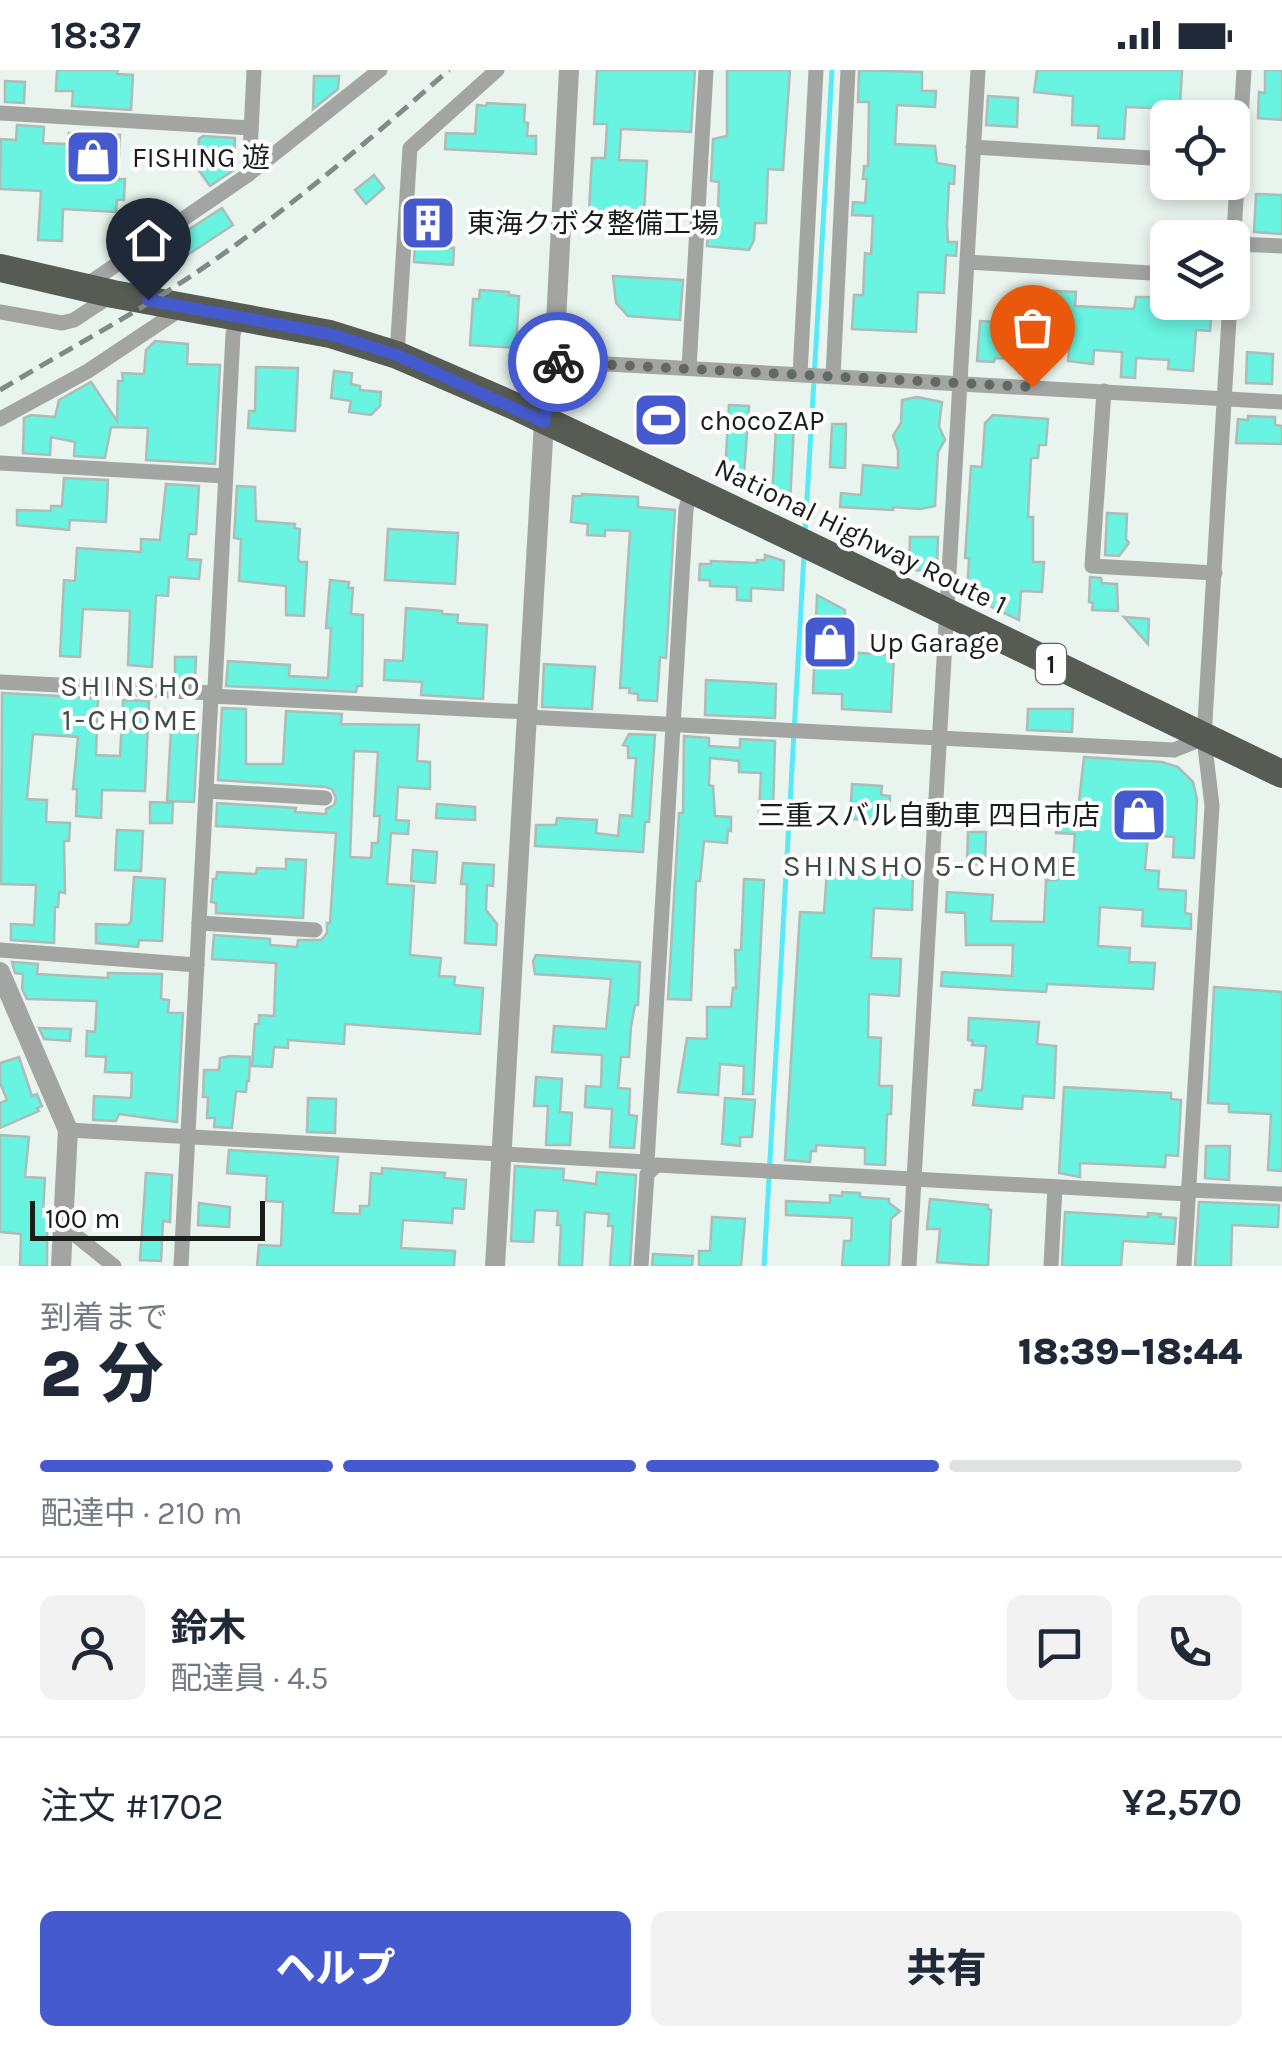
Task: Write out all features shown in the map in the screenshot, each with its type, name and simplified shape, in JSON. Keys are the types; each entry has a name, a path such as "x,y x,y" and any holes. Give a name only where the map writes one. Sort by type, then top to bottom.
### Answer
{"highway":[{"name":"National Highway Route 1","path":"0,268 82,288 330,334 397,355 787,534 1282,774"}],"street":[{"path":"249,174 254,70"},
{"path":"82,288 249,174 380,70"},
{"path":"397,355 410,148 497,70"},
{"path":"495,1266 544,422 554,362 569,70"},
{"path":"689,368 706,70"},
{"path":"802,374 816,70"},
{"path":"830,376 848,70"},
{"path":"910,1266 978,70"},
{"path":"1241,100 1244,70"},
{"path":"0,113 251,128"},
{"path":"973,147 1150,158"},
{"path":"1250,245 1282,246"},
{"path":"967,262 1150,273"},
{"path":"0,312 62,322 74,320 113,294"},
{"path":"0,419 88,372 184,307"},
{"path":"181,1266 233,334 238,316"},
{"path":"1184,1266 1212,806 1204,738 1228,320"},
{"path":"554,362 1282,402"},
{"path":"1104,391 1092,566 1214,573"},
{"path":"0,463 225,476"},
{"path":"642,1266 672,723 686,509 691,490"},
{"path":"0,682 1174,750 1204,738"},
{"path":"206,790 325,798"},
{"path":"200,923 315,930"},
{"path":"0,950 197,965"},
{"path":"0,972 68,1130 61,1266"},
{"path":"68,1130 914,1180 1282,1194"},
{"path":"1051,1266 1055,1187"},
{"path":"64,1226 114,1266"}],"building":[{"path":"57,70 118,70 117,74 133,75 131,110 72,106 73,91 56,91"},
{"path":"597,70 695,70 691,132 621,129 619,160 647,161 643,230 588,227 592,158 605,158 607,124 594,124"},
{"path":"727,70 790,70 783,170 768,169 766,223 755,223 749,250 707,246 709,208 718,209 719,182 711,181 713,139 727,136"},
{"path":"859,70 922,72 922,91 936,91 935,107 897,105 895,144 935,146 937,163 955,166 954,184 949,183 947,225 948,242 957,242 956,256 946,255 944,293 918,292 916,332 852,329 854,295 863,295 865,253 871,254 873,216 852,215 853,202 865,203 864,166 868,166 869,102 858,102"},
{"path":"1037,70 1182,70 1180,100 1150,100 1150,108 1126,107 1124,139 1098,138 1099,126 1072,125 1073,96 1034,92"},
{"path":"1265,70 1282,70 1282,120 1258,118 1259,92 1265,93"},
{"path":"314,76 339,76 338,89 313,109"},
{"path":"5,81 25,82 24,103 5,102"},
{"path":"988,96 1018,98 1017,127 986,125"},
{"path":"477,105 525,105 527,136 536,136 536,154 445,149 446,133 475,134"},
{"path":"17,125 44,127 43,143 68,144 69,133 120,135 118,179 125,179 124,200 117,200 116,212 63,209 62,241 38,240 41,191 0,189 1,139 16,140"},
{"path":"235,138 234,170 210,186 197,168 199,139"},
{"path":"374,175 384,188 366,204 355,190"},
{"path":"1256,194 1282,195 1282,234 1254,232"},
{"name":"東海クボタ整備工場","path":"418,197 443,199 440,247 454,248 453,265 414,262"},
{"path":"222,208 233,225 169,267 159,249"},
{"path":"613,276 683,280 680,320 628,316 616,303"},
{"path":"1017,289 1076,292 1075,306 1134,309 1136,297 1150,297 1150,320 1211,320 1210,331 1196,330 1193,371 1168,369 1169,360 1136,358 1135,378 1121,377 1122,352 1094,350 1093,364 1068,361 1071,324 1029,321 1026,360 977,361 980,321 1015,323"},
{"path":"480,290 519,296 516,348 470,345 473,299 479,299"},
{"path":"155,341 188,344 187,364 220,365 215,464 146,460 148,428 111,427 105,458 74,456 75,442 51,437 50,455 23,453 24,418 55,417 59,400 91,382 117,421 118,381 123,381 122,373 144,374 146,350"},
{"path":"1247,352 1273,354 1272,384 1246,383"},
{"path":"256,367 298,368 295,431 248,428 249,411 255,411"},
{"path":"334,371 352,373 351,384 360,386 360,390 381,392 380,406 371,415 349,412 351,401 331,398"},
{"path":"917,397 942,402 939,426 945,440 938,452 935,506 893,510 840,507 841,493 861,495 863,465 898,468 893,436 901,423 902,400"},
{"path":"729,405 749,406 744,474 725,473"},
{"path":"993,415 1048,419 1046,445 1039,445 1038,458 1031,458 1028,517 1033,517 1033,562 1044,562 1042,592 1021,591 1019,620 967,595 969,558 965,558 971,466 982,467 985,423"},
{"path":"1248,416 1275,417 1275,425 1282,426 1282,444 1236,443 1238,419 1248,420"},
{"path":"780,424 794,424 790,504 772,497 776,429 780,430"},
{"path":"832,424 846,424 845,468 830,467"},
{"path":"64,478 108,480 106,522 70,520 69,530 17,525 17,510 51,511 51,506 62,506"},
{"path":"166,484 199,486 196,534 189,534 187,559 201,560 199,579 169,577 168,596 156,595 152,667 128,665 130,611 83,609 80,657 60,656 64,580 75,581 77,548 141,552 141,539 160,540"},
{"path":"237,486 255,487 256,521 295,524 294,528 300,529 298,559 307,562 304,616 286,615 286,586 239,581 241,539 234,538"},
{"path":"573,496 638,497 638,507 675,510 666,658 660,657 657,701 638,700 638,694 629,693 630,688 620,688 630,531 605,530 605,536 587,535 588,524 571,522"},
{"path":"1107,513 1127,514 1129,543 1119,556 1105,555"},
{"path":"388,529 458,533 455,584 385,580"},
{"path":"910,537 938,537 937,571 909,570"},
{"path":"765,555 784,561 783,590 751,588 751,601 737,600 737,587 710,586 710,580 699,580 700,564 757,563 765,560"},
{"path":"1090,577 1117,584 1118,611 1092,610"},
{"path":"330,580 349,582 348,588 353,588 351,614 363,615 362,686 357,686 356,692 226,686 228,661 290,665 289,676 328,678 331,628 326,628"},
{"name":"Up Garage","path":"817,595 845,610 844,652 894,655 891,712 842,709 842,694 813,693"},
{"path":"406,608 442,611 458,615 457,623 487,625 483,699 421,695 422,682 384,680 385,660 403,661"},
{"path":"1124,617 1149,619 1148,644"},
{"path":"175,657 196,657 195,681 175,680"},
{"path":"544,664 595,667 592,709 542,707"},
{"path":"706,680 776,684 775,718 705,715"},
{"path":"2,693 98,698 96,755 120,756 123,700 149,701 145,791 102,790 101,818 76,816 77,789 73,789 78,737 33,734 27,799 47,800 46,822 70,823 69,841 64,841 65,893 59,892 55,907 54,943 11,940 11,924 34,925 36,885 1,884"},
{"path":"222,708 246,709 246,764 283,764 286,711 342,714 341,724 419,725 417,761 430,762 430,789 398,787 396,820 409,821 408,834 391,833 387,884 414,886 410,955 441,958 439,976 455,977 454,985 483,988 480,1034 345,1024 344,1044 288,1040 288,1048 274,1047 272,1067 252,1066 255,1024 259,1024 259,1015 274,1016 276,963 212,959 214,935 270,939 270,945 297,947 298,940 321,940 330,923 336,833 216,826 217,803 326,814 336,798 332,789 326,787 218,780","holes":["354,751 378,752 374,816 380,816 378,843 372,843 371,858 350,857"]},
{"path":"1028,709 1073,709 1072,732 1027,730"},
{"path":"171,730 198,731 194,802 167,801"},
{"path":"629,734 655,735 643,852 535,846 536,825 556,825 557,818 597,820 596,833 618,836 620,815 632,816 636,758 628,758 628,746 623,745"},
{"path":"684,736 709,738 709,746 740,748 740,739 775,741 773,813 759,812 761,773 739,772 739,761 710,758 709,785 713,786 715,816 731,817 731,831 728,830 727,843 704,841 700,881 696,881 691,1000 668,999 679,813 683,813"},
{"path":"1084,757 1162,762 1178,767 1193,782 1197,799 1194,858 1173,857 1174,837 1148,835 1145,870 1159,871 1158,889 1186,891 1185,913 1191,914 1191,929 1142,926 1143,910 1100,907 1098,946 1130,948 1129,962 1155,963 1153,989 1047,984 1046,992 941,986 942,972 1012,976 1013,945 966,945 965,913 946,912 947,892 993,895 991,921 1044,922 1046,880 1057,880 1058,859 1073,860 1075,834 1056,833 1057,810 1078,810"},
{"path":"852,784 882,786 881,795 890,796 889,821 850,819"},
{"path":"150,802 173,803 172,823 150,823"},
{"path":"437,804 475,807 475,820 436,818"},
{"path":"117,830 143,831 141,871 115,870"},
{"path":"968,832 986,832 985,865 967,863"},
{"path":"413,850 437,852 435,883 411,881"},
{"path":"286,859 306,860 303,918 216,913 216,903 211,902 217,872 256,874 257,868 286,869"},
{"path":"463,863 494,865 493,886 487,885 486,910 497,924 496,945 465,943 467,884 461,884"},
{"path":"827,871 913,876 912,910 874,908 871,958 901,959 899,996 869,994 868,1037 881,1038 879,1086 892,1086 885,1165 865,1164 865,1148 816,1145 810,1162 785,1160 800,912 824,913"},
{"path":"134,877 165,879 162,941 139,940 138,947 96,943 96,924 128,925 131,921"},
{"path":"744,879 764,880 753,1094 743,1094 744,1066 720,1064 718,1095 678,1092 687,1038 707,1039 707,1007 731,1007 736,988 735,950 741,950"},
{"path":"536,955 640,962 629,1057 621,1057 618,1088 630,1089 629,1115 637,1116 634,1148 610,1147 612,1109 585,1107 586,1086 601,1087 602,1055 552,1052 554,1026 606,1029 611,979 535,974"},
{"path":"12,962 38,964 37,974 108,978 108,973 162,974 161,999 169,1000 168,1013 183,1013 177,1122 119,1114 116,1121 93,1120 94,1096 131,1098 132,1073 105,1072 106,1057 86,1056 87,1031 95,1032 97,1001 27,999 22,989 23,974 15,973"},
{"path":"1214,987 1282,992 1282,1171 1268,1170 1271,1114 1229,1112 1229,1104 1208,1103"},
{"path":"969,1018 1039,1022 1037,1044 1056,1046 1054,1098 1023,1096 1022,1109 973,1105 975,1090 982,1090 986,1046 972,1045 973,1041 968,1040"},
{"path":"39,1028 71,1029 70,1041 44,1039"},
{"path":"19,1057 32,1096 37,1094 42,1106 37,1108 39,1111 0,1128 0,1103 7,1100 0,1083 0,1063"},
{"path":"250,1057 249,1081 246,1092 236,1091 232,1128 214,1127 215,1118 207,1118 208,1097 203,1097 204,1070 219,1070 220,1058"},
{"path":"536,1077 562,1079 560,1112 572,1113 570,1145 546,1145 548,1106 534,1106"},
{"path":"1064,1087 1171,1093 1171,1099 1181,1100 1178,1156 1166,1155 1165,1167 1080,1163 1080,1177 1059,1173"},
{"path":"308,1098 336,1099 335,1133 307,1132"},
{"path":"725,1098 755,1100 752,1137 740,1137 740,1146 722,1144"},
{"path":"0,1135 29,1137 25,1177 45,1178 47,1266 20,1266 21,1234 0,1232"},
{"path":"1206,1146 1230,1146 1229,1180 1205,1178"},
{"path":"229,1150 338,1157 333,1213 360,1214 360,1206 369,1206 371,1173 382,1174 382,1168 445,1173 444,1178 466,1180 464,1209 453,1208 452,1223 403,1220 401,1248 455,1251 454,1266 257,1266 259,1245 281,1246 283,1202 266,1201 267,1176 227,1173"},
{"path":"515,1166 564,1169 563,1180 596,1184 597,1172 636,1175 630,1266 610,1266 613,1226 608,1226 609,1214 585,1212 582,1266 559,1266 558,1211 535,1210 533,1242 511,1241"},
{"path":"146,1173 172,1175 170,1222 163,1221 161,1261 140,1260"},
{"path":"842,1192 889,1199 900,1211 891,1219 889,1266 842,1266 844,1241 851,1241 852,1218 786,1215 786,1201 830,1203 830,1195 842,1196"},
{"path":"930,1199 988,1205 988,1266 937,1262 940,1229 927,1229"},
{"path":"1199,1202 1279,1205 1278,1227 1232,1225 1231,1266 1195,1266"},
{"path":"199,1203 230,1207 229,1227 198,1225"},
{"path":"1065,1212 1148,1217 1148,1213 1176,1218 1174,1244 1123,1241 1121,1266 1062,1266"},
{"path":"712,1217 745,1219 741,1266 699,1266 699,1251 710,1251"},
{"path":"653,1254 693,1256 692,1266 652,1266"}],"waterway":[{"path":"805,534 832,70"},
{"path":"764,1266 804,555"}],"railway":[{"path":"0,390 141,308 223,254 310,188 449,70"}],"way so far":[{"path":"558,362 1032,387"}],"place":[{"name":"FISHING 遊","path":"93,157"},
{"name":"東海クボタ整備工場","path":"428,223"},
{"name":"chocoZAP","path":"661,420"},
{"name":"Up Garage","path":"830,642"},
{"name":"三重スバル自動車 四日市店","path":"1139,815"}],"district":[{"name":"SHINSHO 1-CHOME","path":"131,703"},
{"name":"SHINSHO 5-CHOME","path":"931,866"}],"route":[{"path":"148,300 330,334 397,355 544,422 554,362 558,362"}]}
